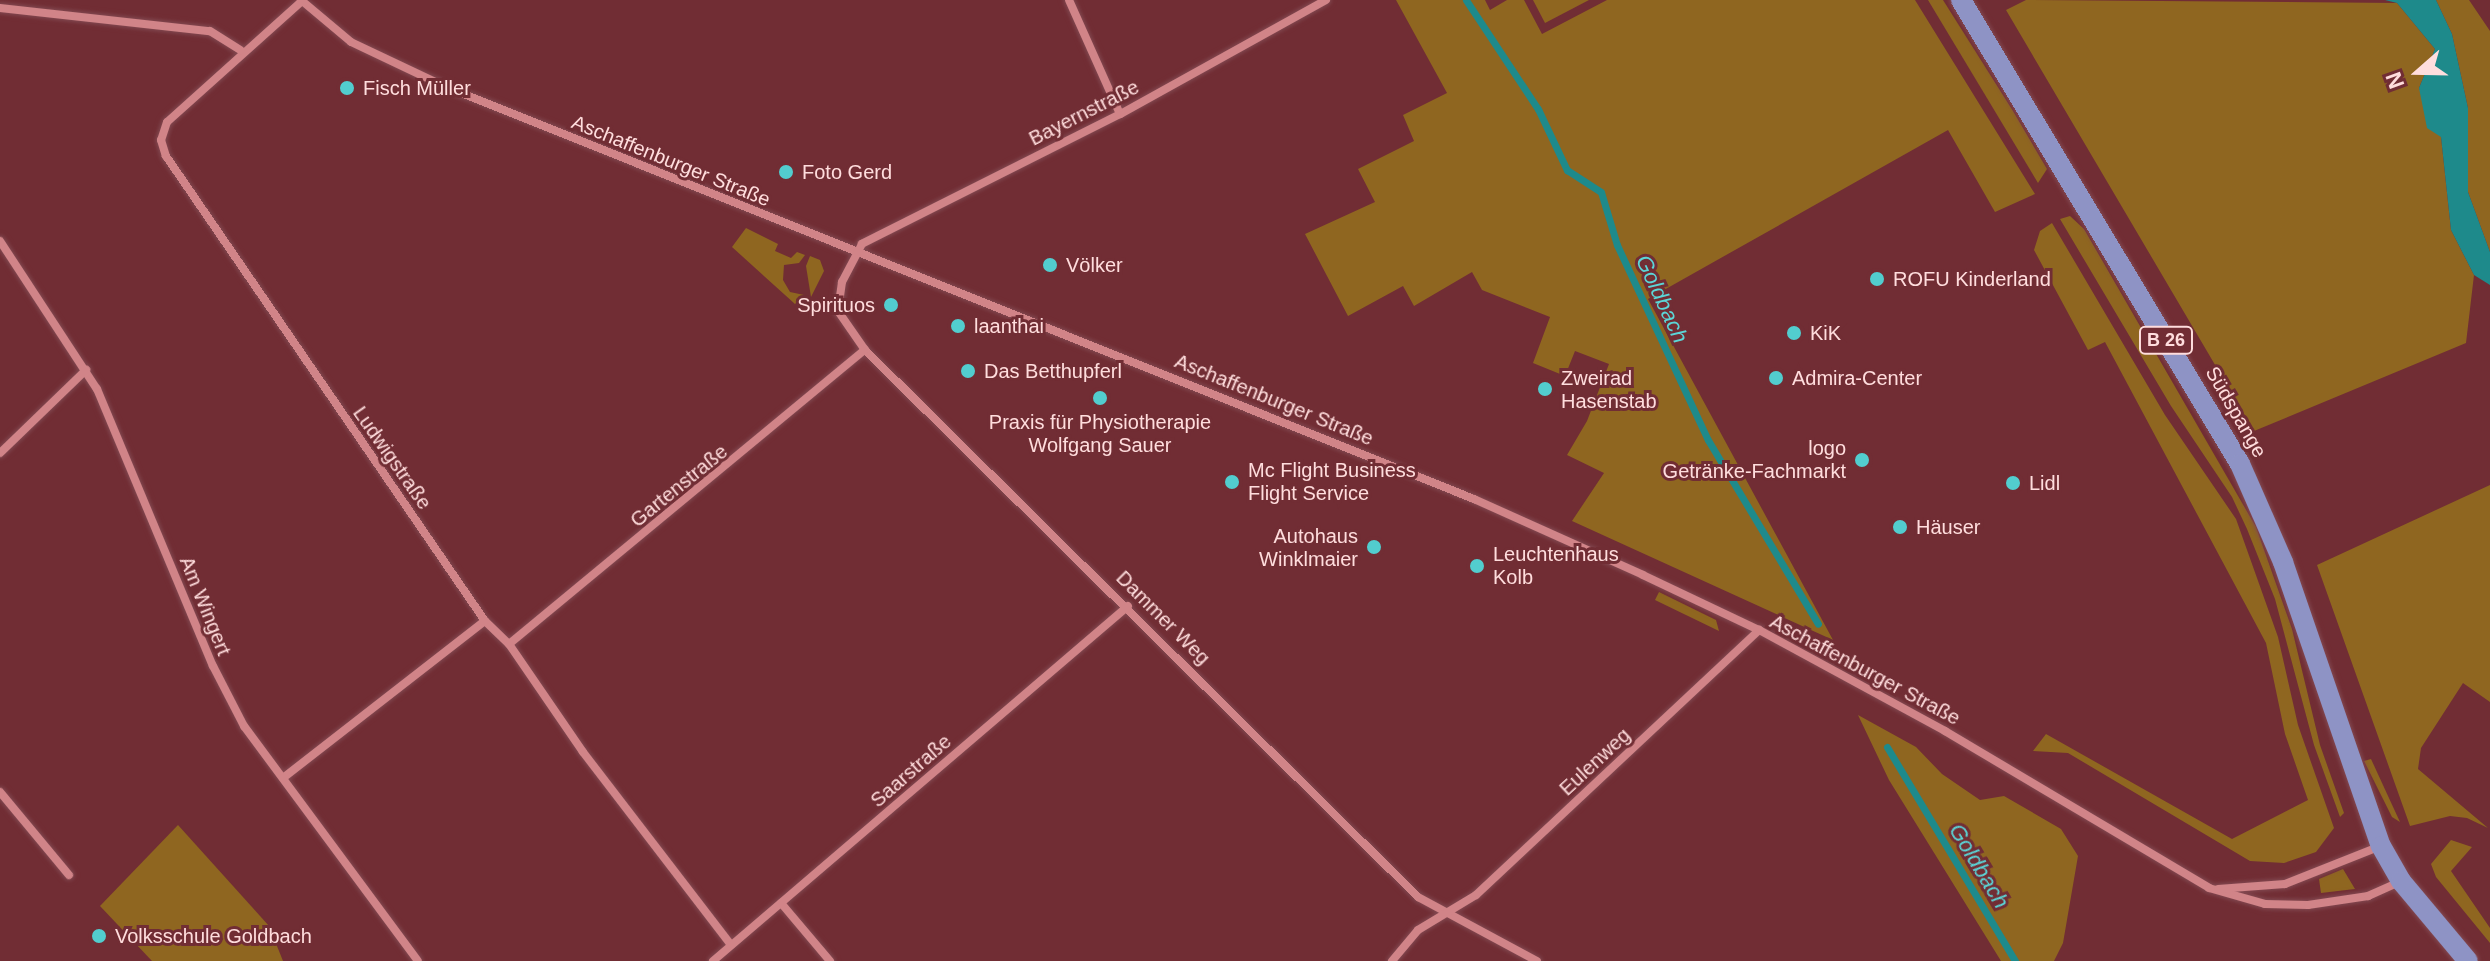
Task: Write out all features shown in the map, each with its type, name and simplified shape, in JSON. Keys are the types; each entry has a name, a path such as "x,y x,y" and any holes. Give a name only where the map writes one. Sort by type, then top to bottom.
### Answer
{"main road":[{"name":"Südspange","path":"1961,0 2240,464 2283,562 2381,846 2401,881"},
{"name":"B 26","path":"2401,881 2468,961"}],"street":[{"path":"1069,0 1120,114"},
{"name":"Bayernstraße","path":"858,252 874,237 1120,114 1326,0"},
{"name":"Ludwigstraße","path":"301,1 241,50 167,122 161,140 166,156 485,621 509,644 583,752 731,945"},
{"name":"Aschaffenburger Straße","path":"301,1 351,42 444,86 1474,499 1759,630 1957,738 2209,888 2241,900 2295,906 2368,896 2401,881"},
{"path":"0,8 190,27 229,38 241,50"},
{"name":"Am Wingert","path":"0,241 86,370 213,666 244,726 418,961"},
{"name":"Dammer Weg","path":"858,252 842,282 838,311 865,350 1128,606 1418,897 1537,961"},
{"name":"Gartenstraße","path":"509,644 865,350"},
{"path":"0,453 86,370"},
{"name":"Saarstraße","path":"713,961 1128,606"},
{"path":"283,778 485,621"},
{"name":"Eulenweg","path":"1392,961 1418,930 1449,914 1759,630"},
{"path":"0,792 69,875"},
{"path":"2209,888 2285,884 2381,846"},
{"path":"781,903 830,961"}],"shaded area":[{"path":"1396,0 1485,0 1490,10 1507,0 1524,0 1542,34 1607,0 1915,0 2035,194 1995,212 1948,130 1648,299 1833,640 1572,521 1604,473 1567,455 1587,421 1609,364 1575,351 1565,376 1533,363 1550,317 1482,290 1472,272 1414,306 1403,286 1348,316 1305,234 1375,202 1358,169 1414,141 1403,115 1447,93"},
{"path":"1533,0 1589,0 1545,23"},
{"path":"1928,0 1943,0 2013,111 2047,169 2038,183"},
{"path":"2026,0 2397,3 2435,49 2419,88 2441,137 2451,230 2474,275 2466,343 2254,431 2006,10"},
{"path":"2436,0 2469,0 2490,31 2490,252 2468,192 2468,108 2452,34"},
{"path":"2070,216 2084,229 2256,527 2292,629 2320,745 2344,813 2340,817 2314,745 2275,599 2247,529 2232,497 2171,406 2060,219"},
{"path":"2052,223 2165,415 2236,519 2278,637 2298,725 2334,828 2316,852 2284,863 2250,861 2068,753 2033,751 2046,734 2232,839 2308,800 2285,734 2266,643 2105,342 2088,350 2034,250 2040,231"},
{"path":"746,228 778,244 775,251 791,258 797,252 805,255 799,263 784,265 783,280 790,292 804,295 795,304 732,247"},
{"path":"810,256 820,260 824,271 811,297 806,266"},
{"path":"2490,485 2490,702 2463,683 2421,748 2418,769 2488,828 2467,818 2450,816 2410,826 2317,565"},
{"path":"1659,592 1716,620 1719,631 1655,600"},
{"path":"1858,715 1916,747 1942,774 1980,800 2004,796 2061,829 2078,856 2063,943 2054,961 2001,961 1889,780"},
{"path":"2371,759 2400,822 2392,817 2364,761"},
{"path":"178,825 269,926 283,961 152,961 100,906"},
{"path":"2451,840 2472,847 2451,871 2490,928 2490,943 2436,877 2431,864"},
{"path":"2343,869 2355,889 2321,893 2319,879"}],"water":[{"path":"2385,0 2436,0 2452,34 2468,108 2468,192 2490,252 2490,285 2474,275 2451,230 2441,137 2427,128 2419,88 2435,49 2397,3"}],"waterway":[{"name":"Goldbach","path":"1466,0 1538,109 1567,170 1601,192 1617,245 1708,440 1818,624"},
{"name":"Goldbach","path":"1887,747 2015,961"}],"place":[{"name":"Fisch Müller","path":"347,88"},
{"name":"Foto Gerd","path":"786,172"},
{"name":"Völker","path":"1050,265"},
{"name":"ROFU Kinderland","path":"1877,279"},
{"name":"Spirituos","path":"891,305"},
{"name":"laanthai","path":"958,326"},
{"name":"KiK","path":"1794,333"},
{"name":"Das Betthupferl","path":"968,371"},
{"name":"Admira-Center","path":"1776,378"},
{"name":"Zweirad Hasenstab","path":"1545,389"},
{"name":"Praxis für Physiotherapie Wolfgang Sauer","path":"1100,398"},
{"name":"logo Getränke-Fachmarkt","path":"1862,460"},
{"name":"Mc Flight Business Flight Service","path":"1232,482"},
{"name":"Lidl","path":"2013,483"},
{"name":"Häuser","path":"1900,527"},
{"name":"Autohaus Winklmaier","path":"1374,547"},
{"name":"Leuchtenhaus Kolb","path":"1477,566"},
{"name":"Volksschule Goldbach","path":"99,936"}]}
